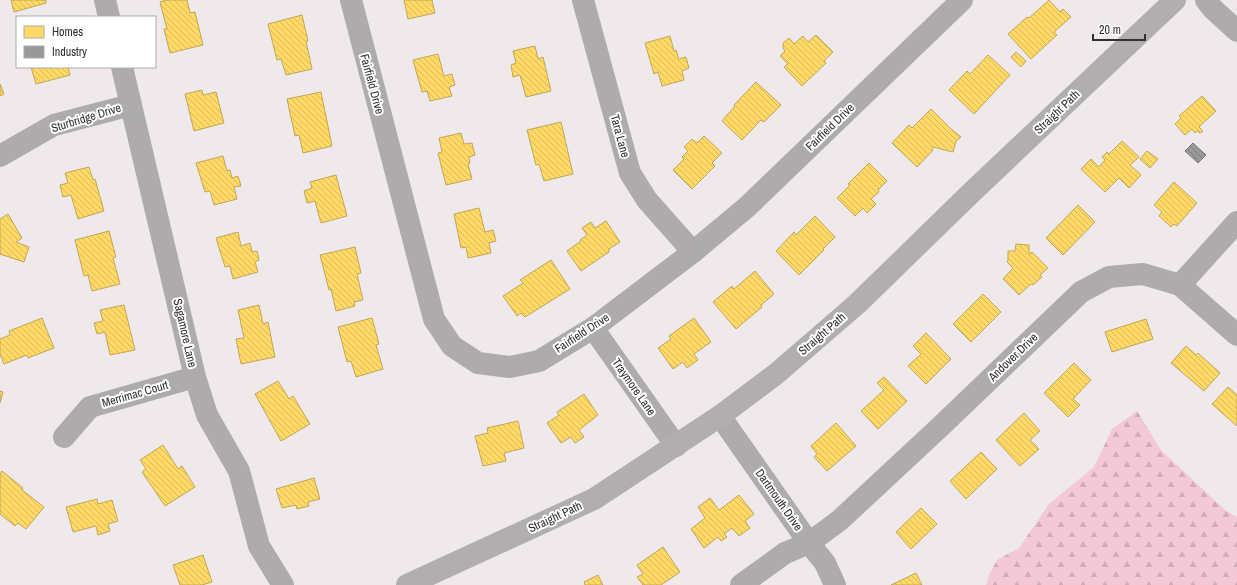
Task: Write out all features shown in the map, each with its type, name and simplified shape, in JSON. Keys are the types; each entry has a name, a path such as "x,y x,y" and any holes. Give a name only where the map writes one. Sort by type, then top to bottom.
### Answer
{"main road":[{"name":"Straight Path","path":"407,585 594,499 720,416 776,374 857,304 972,192 1175,0"}],"street":[{"path":"105,0 109,16"},
{"name":"Fairfield Drive","path":"351,0 434,319 452,346 478,363 510,367 538,361 593,328 693,252 747,207 962,0"},
{"name":"Tara Lane","path":"583,0 630,173 647,200 693,252"},
{"path":"1206,0 1213,9 1237,31"},
{"name":"Sagamore Lane","path":"122,68 195,377 207,415 239,471 259,546 283,585"},
{"name":"Sturbridge Drive","path":"0,156 54,125 131,105"},
{"path":"1180,284 1237,222"},
{"name":"Andover Drive","path":"742,585 785,553 809,543 840,520 1081,292 1109,277 1143,274 1180,284 1237,335"},
{"name":"Traymore Lane","path":"593,328 676,446"},
{"name":"Merrimac Court","path":"64,437 90,407 195,377"},
{"name":"Dartmouth Drive","path":"720,416 809,543 825,563 835,585"}],"green space":[{"path":"1137,411 1161,450 1225,510 1237,517 1237,585 986,585 989,575 997,560 1019,548 1049,504 1094,467 1112,429"}],"building: Homes":[{"path":"11,0 46,0 46,3 14,12"},
{"path":"167,0 187,0 190,13 195,12 203,45 170,53 164,29 167,29 160,2"},
{"path":"404,0 432,0 435,13 408,19"},
{"path":"1049,0 1060,12 1063,9 1071,17 1054,32 1057,35 1031,59 1008,34"},
{"path":"302,15 312,69 286,75 281,59 277,60 268,24"},
{"path":"816,35 833,52 824,61 826,63 802,86 784,67 788,64 780,56 785,51 783,48 783,43 789,38 794,44 803,36 808,42"},
{"path":"670,36 674,51 676,50 679,59 686,57 689,68 682,71 684,80 662,86 658,72 654,74 645,43"},
{"path":"535,46 538,59 543,57 551,91 526,97 520,75 513,77 511,65 516,63 513,51"},
{"path":"1016,52 1026,61 1021,67 1011,57"},
{"path":"438,54 444,76 452,74 455,85 449,87 452,96 430,101 427,91 422,92 413,60"},
{"path":"988,55 1010,75 974,114 949,90 967,71 970,74"},
{"path":"31,68 68,68 70,75 36,84"},
{"path":"756,82 781,105 764,122 761,120 742,140 722,121 735,106 734,105"},
{"path":"0,84 4,94 0,96"},
{"path":"202,90 203,95 216,92 224,123 194,131 185,94"},
{"path":"321,92 332,146 303,153 299,135 295,136 287,99"},
{"path":"1202,96 1216,111 1199,127 1203,131 1200,133 1197,131 1195,133 1192,129 1185,135 1175,124 1181,118 1179,116"},
{"path":"931,109 961,137 956,141 953,152 933,147 933,150 917,167 892,143 909,125 912,128"},
{"path":"561,122 573,174 544,181 539,164 536,165 527,130"},
{"path":"461,133 464,144 472,143 475,155 469,157 470,163 468,164 472,179 446,185 438,153 442,152 439,138"},
{"path":"704,136 722,153 712,163 715,166 692,189 673,170 684,159 682,157 688,151 684,147 692,139 697,143"},
{"path":"1122,141 1139,157 1130,165 1141,175 1129,188 1119,178 1105,192 1081,169 1091,159 1099,167 1105,160 1102,157 1107,152 1109,154"},
{"path":"1147,151 1158,159 1150,168 1140,159"},
{"path":"223,156 227,171 230,170 232,178 238,176 241,186 234,187 237,199 214,205 210,191 205,192 196,163"},
{"path":"869,163 887,181 878,190 879,192 871,199 876,204 867,213 863,208 855,216 837,198 850,185 848,184"},
{"path":"89,167 93,180 95,179 104,211 78,219 71,195 63,197 60,185 68,183 65,173"},
{"path":"336,175 347,216 321,223 315,201 307,203 304,191 312,188 310,182"},
{"path":"1174,182 1197,203 1177,226 1174,224 1171,227 1159,216 1162,212 1154,205"},
{"path":"1078,205 1095,222 1063,255 1046,238"},
{"path":"479,208 485,232 493,230 496,241 489,243 491,253 468,258 466,247 461,248 454,214"},
{"path":"8,214 22,238 16,242 29,247 24,262 0,254 0,219"},
{"path":"815,216 835,237 799,275 776,251 794,232 796,235"},
{"path":"606,221 620,242 609,249 609,252 581,271 567,251 587,235 582,228 591,222 595,228"},
{"path":"109,231 116,257 113,258 120,284 92,291 88,275 84,276 75,240"},
{"path":"238,232 241,246 250,243 252,252 257,251 259,260 255,262 258,272 233,279 230,266 225,267 216,238"},
{"path":"1016,244 1029,245 1030,254 1032,252 1048,268 1040,275 1042,277 1033,285 1031,284 1019,295 1003,279 1013,268 1007,262 1008,251 1015,251"},
{"path":"355,247 361,273 357,274 363,300 354,302 355,306 336,311 331,289 329,290 320,255"},
{"path":"551,260 570,289 525,317 521,313 517,316 503,296 523,283 520,280"},
{"path":"755,271 774,294 761,305 762,307 736,329 713,302 732,286 734,289"},
{"path":"983,294 1001,312 971,342 953,324"},
{"path":"124,305 135,350 110,355 105,332 97,334 94,323 103,321 100,310"},
{"path":"259,305 263,324 268,322 275,357 241,364 236,339 244,338 238,310"},
{"path":"42,318 54,348 28,358 27,355 4,364 0,354 0,339 10,335 9,331"},
{"path":"372,318 379,344 376,345 383,369 356,377 351,361 347,362 338,327"},
{"path":"694,318 711,342 694,354 698,360 687,368 683,362 673,369 658,348 671,339 669,336"},
{"path":"1146,319 1153,339 1112,352 1105,332"},
{"path":"926,333 951,359 926,384 908,366 921,354 913,346"},
{"path":"1186,346 1196,355 1198,353 1220,373 1204,391 1171,363"},
{"path":"1074,363 1091,380 1073,399 1080,405 1068,417 1044,393"},
{"path":"884,377 907,401 878,429 861,411 884,390 877,383"},
{"path":"278,381 289,399 293,396 310,424 281,441 255,394"},
{"path":"1228,387 1237,395 1237,426 1212,404"},
{"path":"0,391 3,392 0,403"},
{"path":"584,394 598,415 579,430 584,437 575,443 571,437 561,443 547,423 559,415 557,412"},
{"path":"1024,413 1040,431 1030,440 1039,449 1020,466 996,440"},
{"path":"518,421 524,448 504,453 506,461 483,466 475,436 488,433 487,428"},
{"path":"836,423 856,446 827,471 814,457 817,454 811,446"},
{"path":"163,445 178,469 182,466 195,487 165,506 142,472 146,469 140,460"},
{"path":"981,452 997,469 966,499 950,481"},
{"path":"2,471 23,488 22,490 44,507 26,529 18,523 15,526 0,514 0,474"},
{"path":"314,478 320,499 308,502 309,506 297,509 296,505 282,508 276,489"},
{"path":"739,495 754,514 745,521 750,528 739,536 732,528 724,534 727,537 721,541 718,537 704,548 691,529 705,518 698,507 710,498 719,510"},
{"path":"97,499 98,504 112,500 118,521 108,524 110,531 98,535 96,526 73,532 66,507"},
{"path":"921,508 937,524 911,549 896,532"},
{"path":"663,547 680,572 661,585 643,585 637,577 643,574 637,565"},
{"path":"203,555 212,582 202,585 180,585 173,565"},
{"path":"916,573 922,585 891,585"},
{"path":"598,575 603,585 585,585 584,582"}],"building: Industry":[{"path":"1193,143 1206,155 1198,163 1185,151"}]}
